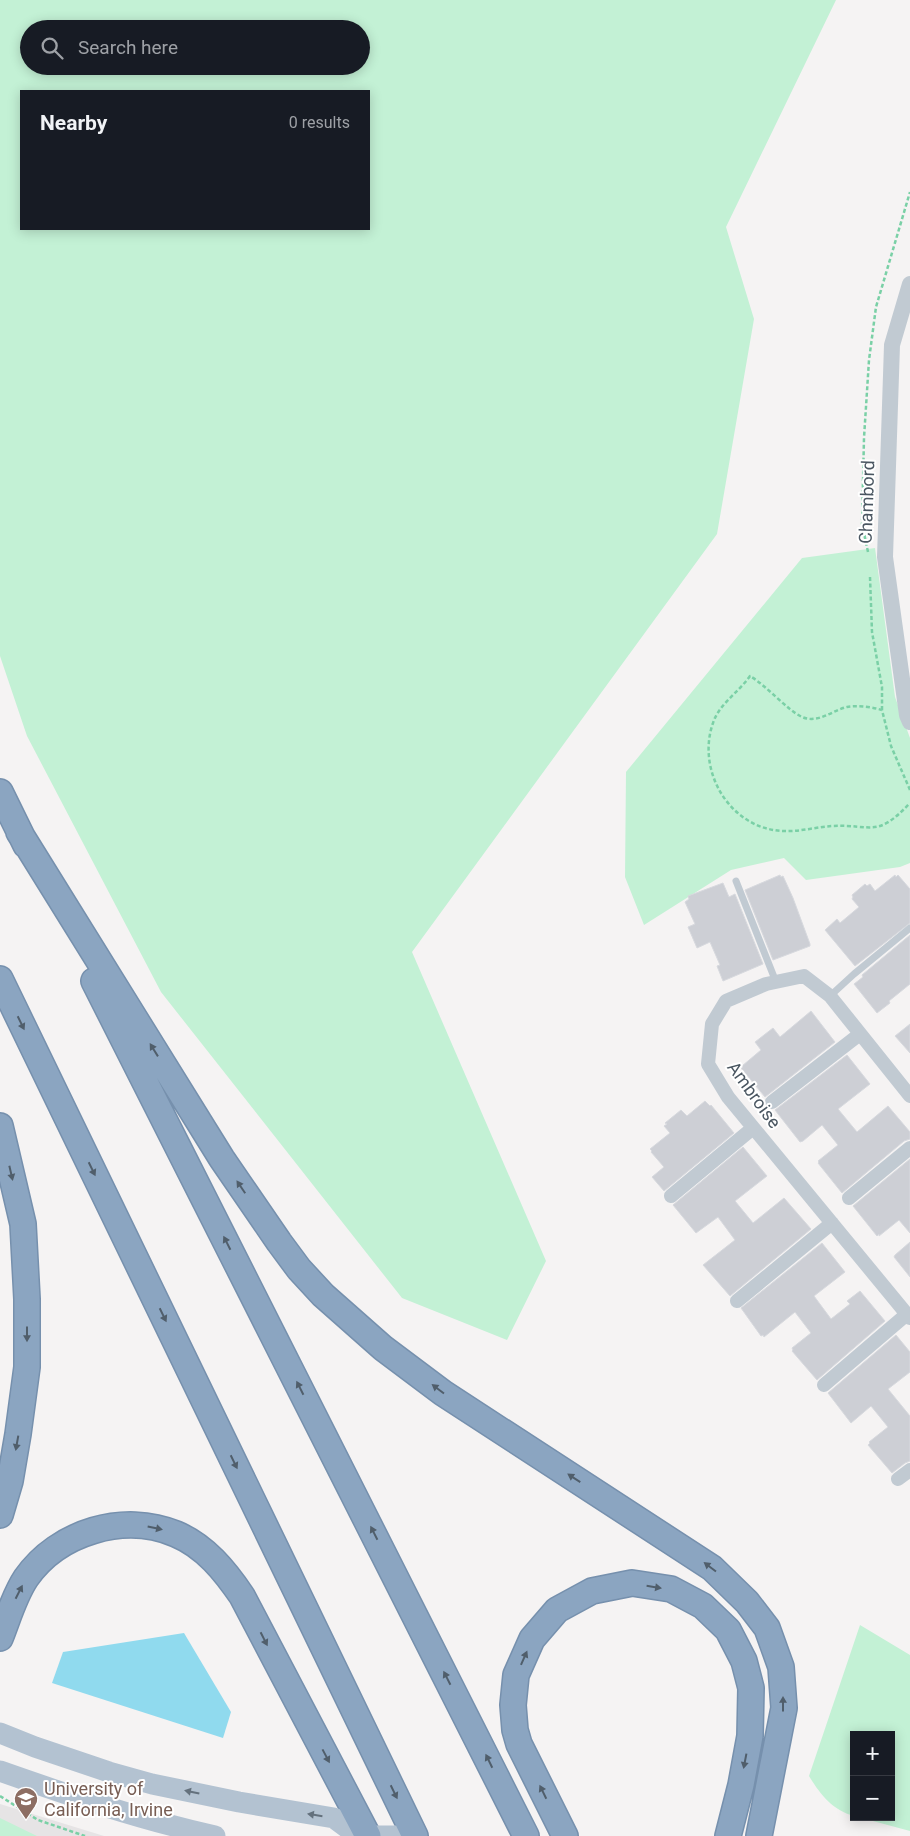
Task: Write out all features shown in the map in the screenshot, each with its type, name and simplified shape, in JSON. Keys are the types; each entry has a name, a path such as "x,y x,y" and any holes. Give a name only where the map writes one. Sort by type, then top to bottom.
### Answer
{"highway":[{"path":"0,792 526,1836"},
{"path":"19,832 222,1159 284,1249 323,1295 383,1348 443,1393 712,1568 747,1602 767,1628 781,1667 784,1708 759,1836"},
{"path":"0,979 415,1836"},
{"path":"0,1126 23,1224 28,1299 27,1367 12,1472 0,1515"},
{"path":"0,1638 15,1599 26,1578 65,1542 97,1528 116,1525 154,1527 176,1534 198,1546 216,1562 242,1596 368,1836"},
{"path":"565,1836 519,1744 515,1730 513,1705 516,1675 532,1639 557,1610 592,1591 632,1583 671,1589 703,1606 728,1630 744,1661 751,1688 750,1736 741,1786 728,1836"}],"main road":[{"path":"0,1733 109,1772 152,1784 239,1802 334,1818 358,1836"},
{"path":"0,1771 118,1811 170,1826 215,1836"},
{"path":"375,1836 399,1836"}],"street":[{"name":"Chambord","path":"910,284 892,345 885,557 907,715 910,722"},
{"name":"Ambroise","path":"908,1089 830,996 804,976 766,984 726,1001 712,1024 708,1064 728,1097 908,1316"},
{"path":"772,1102 860,1034"},
{"path":"671,1196 753,1128"},
{"path":"849,1198 910,1148"},
{"path":"738,1301 832,1223"},
{"path":"824,1386 908,1316"},
{"path":"898,1479 910,1470"}],"lane":[{"path":"736,881 776,982"},
{"path":"830,996 910,928"}],"path":[{"path":"910,790 891,746 882,710 848,707 810,719 802,717 761,682 750,676 746,683 726,702 713,722 708,747 710,770 722,796 730,806 751,822 782,831 840,826 878,828 889,823 910,803"},
{"path":"0,1796 38,1820 85,1836"}],"shaded area":[{"name":"University of California, Irvine","path":"0,1804 104,1836 0,1836"}],"green space":[{"path":"0,0 836,0 726,227 754,319 717,534 412,952 546,1261 507,1340 402,1298 161,992 27,736 0,656"},
{"path":"875,548 895,697 910,738 910,863 900,867 806,880 784,858 731,870 644,925 625,877 626,772 802,558"},
{"path":"860,1625 910,1655 910,1831 873,1821 895,1821 895,1731 850,1731 850,1814 839,1810 827,1800 809,1776"},
{"path":"0,1818 37,1836 0,1836"}],"water":[{"path":"184,1633 231,1712 223,1738 52,1683 63,1652"}],"building":[{"path":"780,875 781,877 783,876 793,898 810,946 773,960 745,890"},
{"path":"895,875 896,877 898,875 910,889 910,923 855,966 825,930 837,919 840,923 859,907 852,899 852,895 865,884 867,886 870,884 875,891"},
{"path":"723,883 729,897 735,894 763,964 723,981 717,966 720,965 710,942 697,948 688,927 695,924 685,902 689,899 688,896"},
{"path":"910,935 910,984 877,1013 854,984 863,977 862,975"},
{"path":"811,1011 835,1042 765,1097 741,1068 742,1066 761,1050 755,1042 773,1028 780,1037"},
{"path":"910,1024 910,1053 895,1036"},
{"path":"847,1055 870,1084 838,1109 857,1132 888,1106 910,1132 910,1139 904,1141 842,1193 818,1163 838,1145 822,1125 800,1142 775,1110"},
{"path":"705,1101 711,1105 734,1133 664,1191 652,1177 664,1167 650,1149 670,1133 664,1126 667,1124 665,1123 681,1110 687,1116"},
{"path":"743,1147 767,1176 735,1201 753,1223 784,1198 811,1229 730,1296 703,1265 735,1240 718,1217 696,1233 673,1205"},
{"path":"910,1159 910,1233 899,1220 877,1236 853,1206"},
{"path":"910,1242 910,1277 894,1257"},
{"path":"822,1243 845,1272 814,1296 831,1319 850,1304 847,1301 860,1291 885,1321 817,1380 792,1351 792,1348 811,1333 795,1312 764,1337 763,1335 761,1336 741,1308"},
{"path":"896,1335 910,1352 910,1372 888,1389 910,1416 910,1461 892,1473 868,1445 869,1442 888,1427 871,1406 851,1423 828,1393"}],"place":[{"name":"University of California, Irvine","path":"26,1820"}]}
